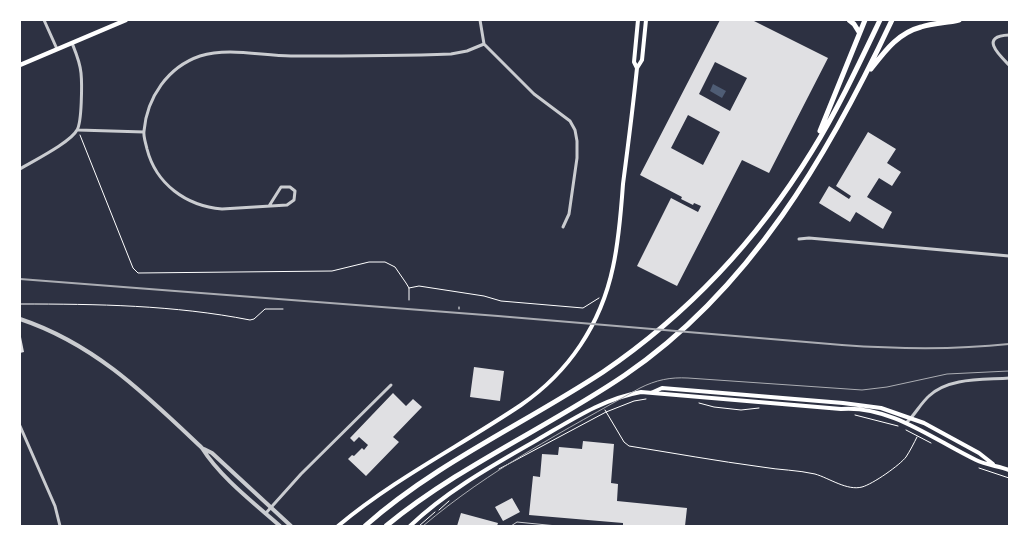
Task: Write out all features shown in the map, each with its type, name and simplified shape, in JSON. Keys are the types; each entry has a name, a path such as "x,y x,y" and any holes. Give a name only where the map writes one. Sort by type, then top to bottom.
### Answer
{"highway":[{"path":"849,20 859,32"},
{"path":"812,151 865,20"},
{"path":"365,526 400,497 440,470 602,372 662,328 701,293 742,249 787,189 812,151 846,90 880,20"},
{"path":"386,526 452,479 580,404 627,374 695,317 747,262 792,202 824,151 892,20"},
{"path":"864,77 889,47 906,32 920,27 960,20"}],"main road":[{"path":"20,65 126,20"},
{"path":"637,68 634,62 638,20"},
{"path":"338,526 404,478 531,397 560,372 579,348 597,318 607,292 614,265 637,68 642,60 646,20"},
{"path":"651,393 662,388 881,408 913,418 979,453 994,464"},
{"path":"410,526 455,489 601,404 624,395 641,392 833,409 851,408 880,414 906,424 978,461 994,464 1009,470"}],"street":[{"path":"44,20 57,50"},
{"path":"480,20 484,44 534,94 570,121 575,130 577,158 569,214 563,227"},
{"path":"1009,35 995,40 993,45 994,49 1009,65"},
{"path":"20,169 70,139 78,130 81,73 72,43"},
{"path":"269,206 281,188 287,186 295,191 296,197 290,204 269,206 215,208 188,200 173,191 160,176 152,162 144,132 152,100 162,83 175,70 206,55 227,52 289,56 451,54 467,51 484,44"},
{"path":"78,130 144,132"},
{"path":"799,239 809,238 899,245 1009,256"},
{"path":"20,319 60,335 103,360 137,388 202,448 208,457 280,526"},
{"path":"906,424 913,418 926,398 952,384 1009,378"},
{"path":"266,513 307,468 391,385"},
{"path":"20,426 55,506 60,526"},
{"path":"202,448 212,453 291,526"}],"lane":[{"path":"511,526 517,522 557,526"}],"path":[{"path":"81,138 134,268 138,273 332,270 378,261 386,262 395,268 409,288 409,300"},
{"path":"409,288 419,286 484,296 501,301 583,308 592,300 600,298"},
{"path":"20,304 112,305 172,309 250,320 254,319 264,309 283,309"},
{"path":"492,473 606,412 634,401 648,398"},
{"path":"696,403 714,408 741,410 764,408"},
{"path":"601,404 624,442 629,446 762,468 806,472 856,488 863,487 899,464 906,457 918,436"},
{"path":"850,415 859,415 900,427 931,443"},
{"path":"974,465 1009,478"},
{"path":"419,526 449,501"}],"water":[{"path":"713,84 726,91 722,98 710,91"}],"building":[{"path":"720,20 752,20 828,58 769,173 742,160 677,286 637,266 671,198 698,212 701,206 694,203 693,205 681,199 682,197 640,175","holes":["715,62 747,78 730,111 699,94","688,115 720,132 703,165 671,148"]},
{"path":"868,132 896,149 887,163 901,172 892,186 879,178 867,197 892,212 883,229 856,212 850,222 819,203 829,186 849,199 851,196 836,186"},
{"path":"20,338 24,352 20,353"},
{"path":"474,367 504,371 500,401 470,397"},
{"path":"393,393 406,406 413,399 422,407 393,437 399,442 366,476 348,459 362,448 364,450 368,445 359,437 354,442 350,438"},
{"path":"583,441 614,444 611,483 618,484 617,501 687,508 685,526 623,526 623,523 529,515 533,476 540,477 542,454 558,455 559,447 582,449"},
{"path":"512,498 520,512 503,521 495,507"},
{"path":"461,513 498,523 497,526 457,526"}],"tram line":[{"path":"423,526 474,487 528,452 640,388 657,381 688,378 862,390 887,387 947,374 1009,371"}],"railway":[{"path":"20,279 842,345 926,348 1009,344"}]}
